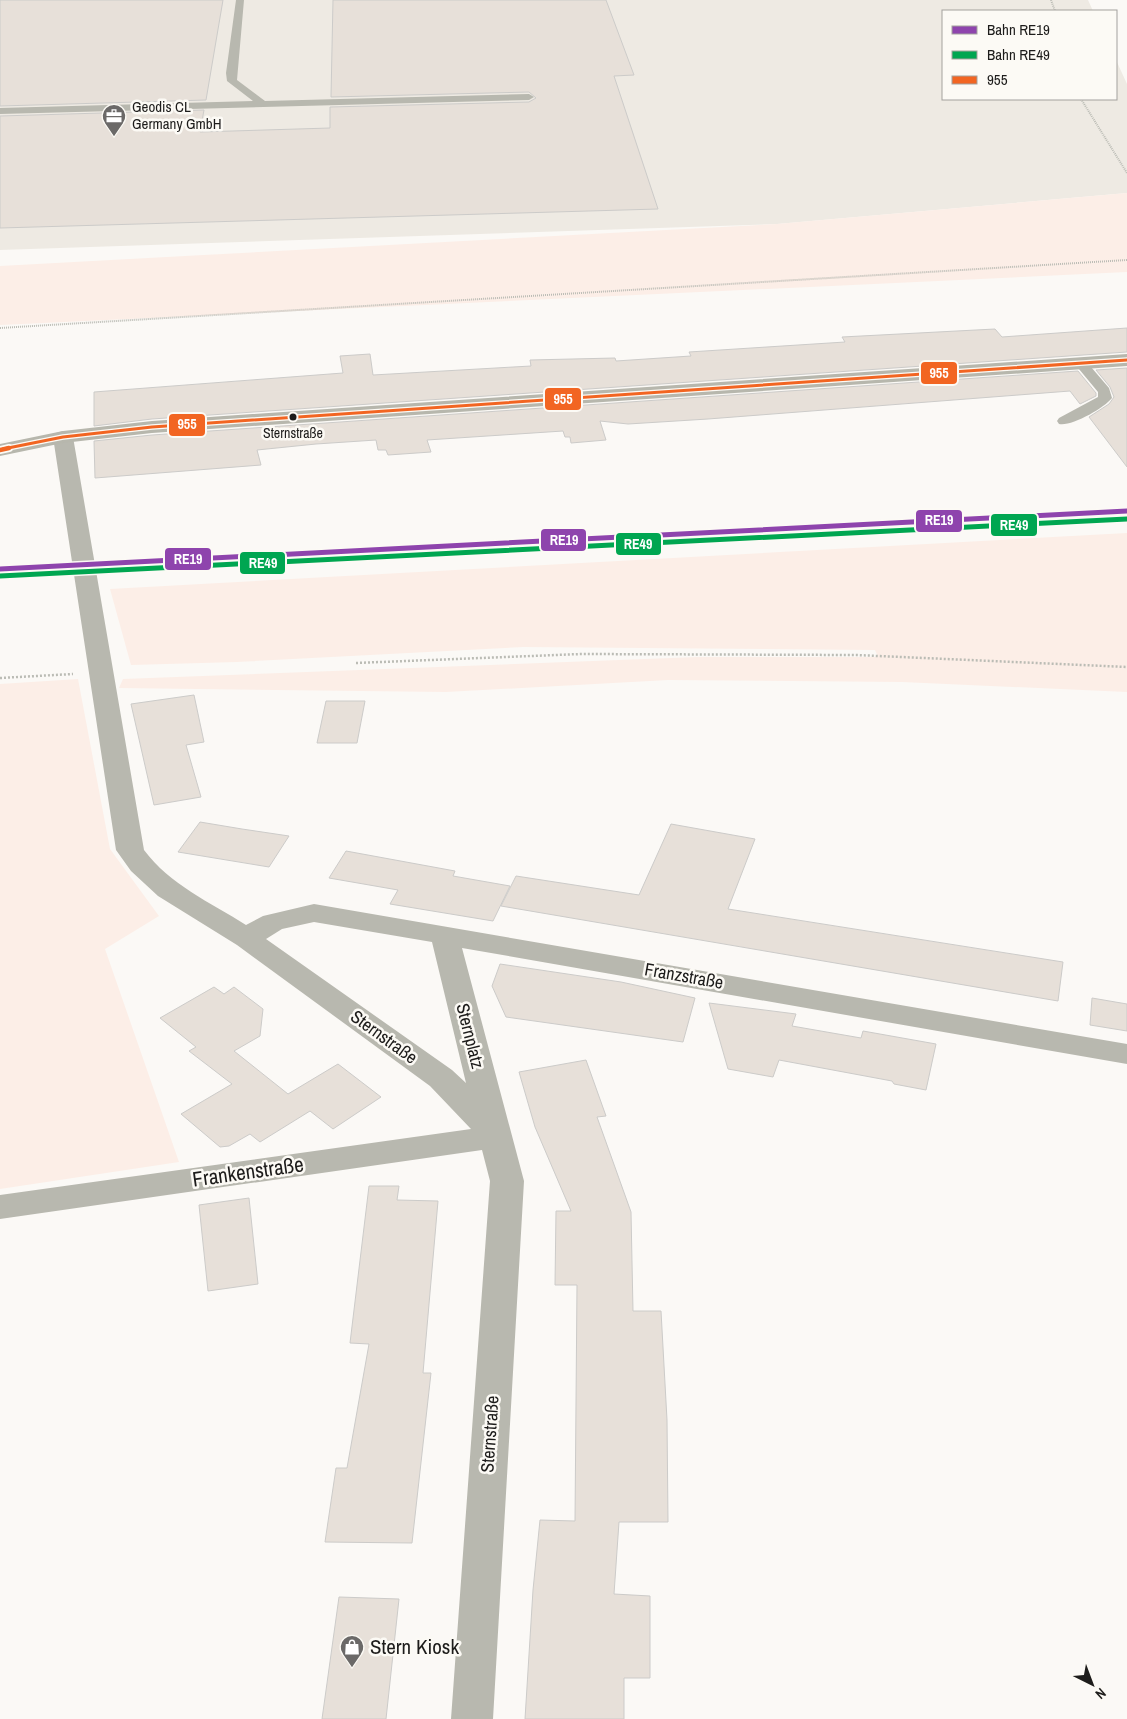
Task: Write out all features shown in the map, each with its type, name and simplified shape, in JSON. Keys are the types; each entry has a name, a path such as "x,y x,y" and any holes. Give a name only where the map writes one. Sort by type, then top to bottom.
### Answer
{"main road":[{"path":"0,450 63,437 143,428 1127,360"}],"street":[{"name":"Sternstraße","path":"63,437 87,573 101,673 130,850 140,866 168,891 246,938 442,1078 469,1105 495,1137 507,1181 472,1719"},
{"name":"Franzstraße","path":"246,938 273,922 314,913 444,934 1127,1054"},
{"name":"Sternplatz","path":"444,934 495,1137"},
{"name":"Frankenstraße","path":"0,1207 495,1137"}],"lane":[{"path":"240,0 231,73 232,81 263,104"},
{"path":"0,111 530,96"},
{"path":"1064,421 1106,398 1104,391 1080,363"}],"path":[{"path":"1082,100 1127,174"},
{"path":"0,328 1127,260"},
{"path":"356,663 581,654 846,655 1127,667"},
{"path":"0,678 101,673"}],"shaded area":[{"path":"0,0 1088,0 1093,10 942,10 942,100 1117,100 1117,62 1127,84 1127,193 777,224 0,250"},
{"path":"1127,193 1127,272 0,325 0,266 777,224"},
{"path":"1127,533 1127,692 902,682 668,680 446,692 119,688 123,679 697,657 878,657 875,650 523,647 237,662 131,665 110,589"},
{"path":"78,679 110,849 159,916 105,949 179,1162 0,1189 0,684"}],"building":[{"path":"0,0 223,0 206,100 0,106"},
{"path":"333,0 606,0 634,75 614,76 658,209 0,228 0,116 204,110 200,132 330,128 330,107 529,102 536,98 529,92 331,97"},
{"path":"1127,328 1127,352 152,419 94,426 94,392 343,373 340,356 370,354 373,375 531,366 530,360 615,358 616,361 691,356 689,352 845,342 842,337 995,329 1002,337"},
{"path":"1127,368 1127,467 1089,417 1109,404 1114,397 1110,387 1096,370"},
{"path":"1078,371 1096,393 1096,396 1080,404 1070,391 708,419 628,424 600,421 606,440 571,443 570,437 565,437 563,431 427,440 431,452 388,455 386,450 378,450 376,440 316,444 257,450 261,465 95,478 94,441 152,435"},
{"path":"194,695 204,742 186,745 201,797 154,805 131,704"},
{"path":"326,701 365,701 357,743 317,743"},
{"path":"200,822 289,836 269,867 178,852"},
{"path":"671,824 755,839 728,909 1063,962 1058,1001 501,906 516,876 639,895"},
{"path":"346,851 455,871 453,876 510,886 493,921 390,904 398,890 329,878"},
{"path":"500,964 621,982 695,998 683,1042 506,1017 492,986"},
{"path":"214,987 224,994 234,987 263,1009 260,1036 234,1051 288,1094 338,1064 381,1097 333,1129 310,1111 260,1142 250,1134 229,1146 220,1147 181,1114 232,1084 189,1051 196,1047 160,1018"},
{"path":"1092,998 1127,1004 1127,1031 1090,1025"},
{"path":"709,1003 796,1014 792,1026 861,1038 863,1031 936,1044 926,1090 894,1084 892,1081 779,1060 773,1077 728,1069"},
{"path":"586,1060 606,1116 597,1117 631,1212 633,1311 661,1311 667,1420 668,1522 619,1522 614,1594 650,1596 650,1678 624,1678 624,1719 525,1719 533,1590 540,1520 575,1521 577,1285 555,1285 556,1211 571,1211 535,1127 519,1072"},
{"path":"369,1186 399,1186 397,1200 438,1201 423,1373 431,1373 412,1543 325,1542 336,1468 347,1468 369,1344 350,1343"},
{"path":"249,1198 258,1284 208,1291 199,1205"},
{"path":"339,1597 399,1599 386,1719 322,1719"}],"rail line":[{"name":"RE19","path":"0,569 1127,511"},
{"name":"RE49","path":"0,576 1127,519"}],"transit line":[{"name":"955","path":"0,450 63,437 152,427 1127,360"}],"place":[{"name":"Geodis CL Germany GmbH","path":"114,137"},
{"name":"Sternstraße","path":"293,417"},
{"name":"Stern Kiosk","path":"352,1668"}]}
